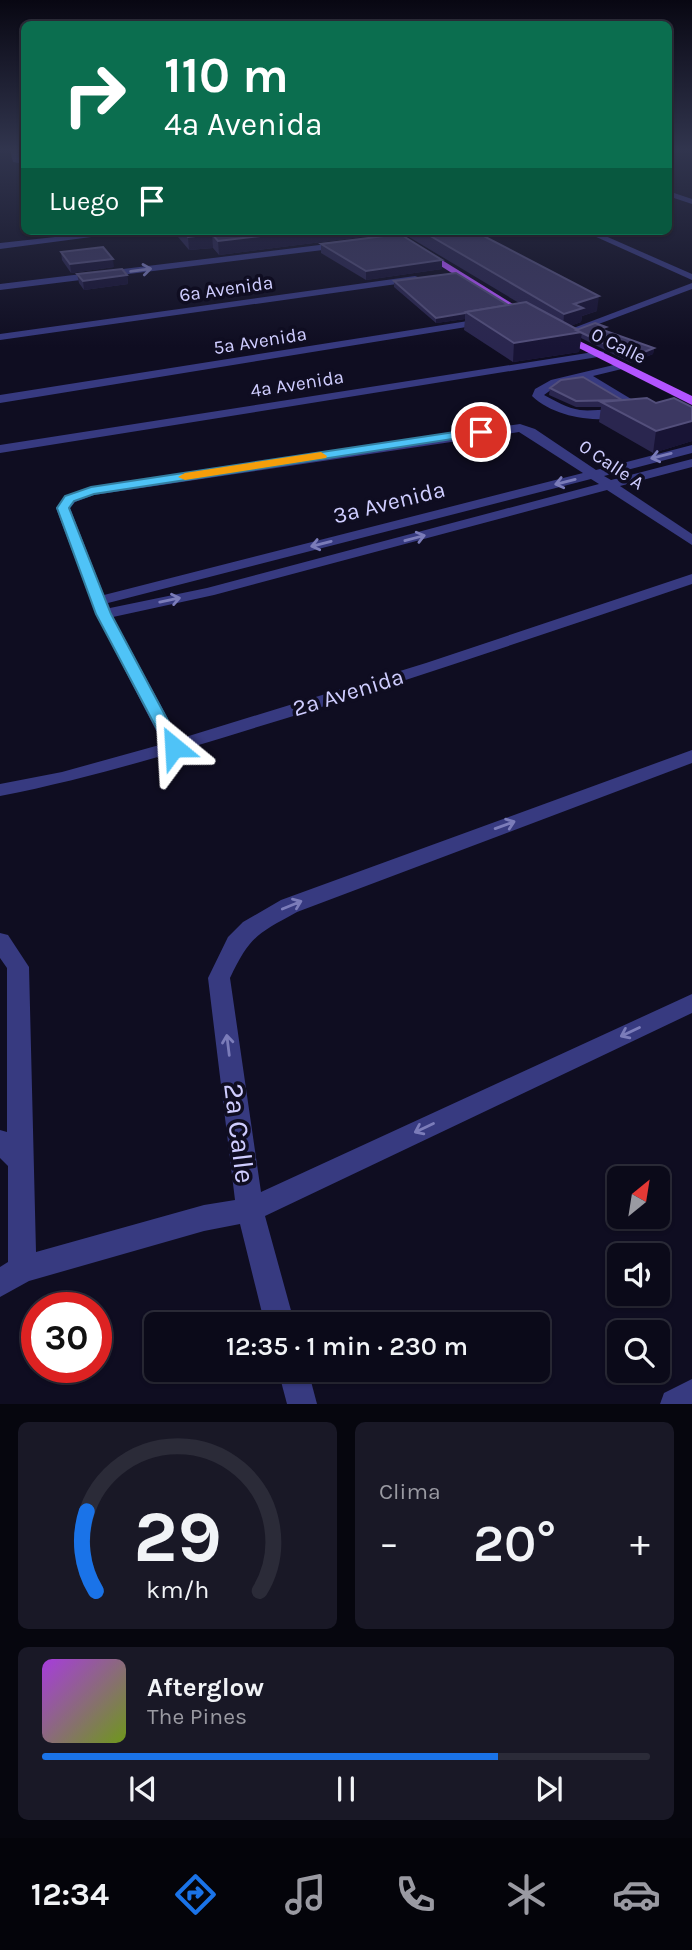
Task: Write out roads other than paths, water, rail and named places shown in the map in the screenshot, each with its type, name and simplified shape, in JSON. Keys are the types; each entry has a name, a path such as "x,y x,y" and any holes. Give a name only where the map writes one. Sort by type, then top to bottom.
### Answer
{"main road":[{"path":"388,236 401,238 537,321"},
{"name":"0 Calle","path":"548,328 692,402"}],"street":[{"path":"0,246 98,235"},
{"path":"596,235 692,277"},
{"path":"0,287 359,243"},
{"name":"6a Avenida","path":"0,337 456,273"},
{"path":"560,335 692,286"},
{"path":"512,317 525,315"},
{"name":"5a Avenida","path":"0,399 499,319"},
{"name":"4a Avenida","path":"0,449 600,355"},
{"path":"622,366 546,386 539,391 538,396 563,411 574,413 656,410 692,402"},
{"path":"582,375 656,410"},
{"name":"0 Calle A","path":"101,607 63,508 70,499 91,491 507,428 531,432 692,541"},
{"name":"3a Avenida","path":"101,607 372,531 692,449"},
{"name":"3a Avenida","path":"101,607 209,592 692,463"},
{"path":"372,531 387,545"},
{"name":"2a Avenida","path":"0,790 62,778 174,747 432,667 692,579"},
{"path":"101,607 174,747"},
{"name":"2a Calle","path":"277,1312 250,1210 219,978 236,943 251,928 289,906 692,755"},
{"path":"0,941 18,967 21,1163 11,1276 204,1218 250,1210 692,1003"},
{"path":"0,1142 21,1163"},
{"path":"296,1382 302,1404"},
{"path":"676,1404 692,1394"}]}
